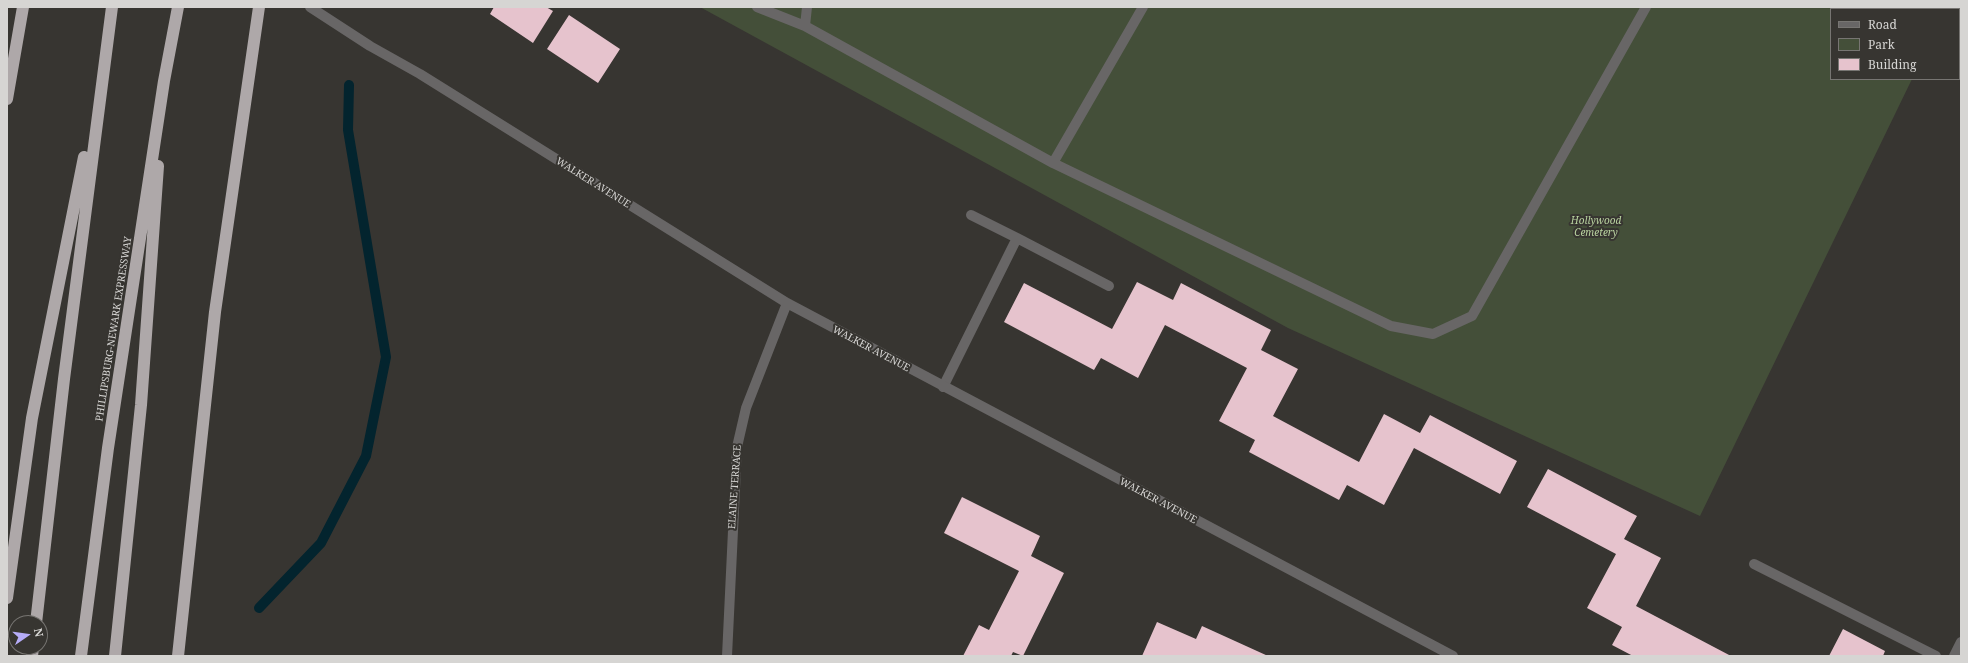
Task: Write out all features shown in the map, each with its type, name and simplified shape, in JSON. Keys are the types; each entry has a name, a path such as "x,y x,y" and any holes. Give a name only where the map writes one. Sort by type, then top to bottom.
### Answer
{"highway":[{"path":"7,99 23,7"},
{"path":"37,615 64,379 112,7"},
{"name":"PHILLIPSBURG-NEWARK EXPRESSWAY","path":"81,656 108,448 164,81 178,7"},
{"path":"178,656 215,312 259,7"},
{"path":"7,598 32,418 107,44"},
{"path":"114,656 141,405 164,81"}],"street":[{"name":"WALKER AVENUE","path":"310,7 370,46 420,74 787,303 1434,652 1452,656"},
{"path":"757,7 805,26 1053,163 1391,326 1433,334 1472,316 1646,7"},
{"path":"805,26 808,7"},
{"path":"1053,163 1143,7"},
{"path":"971,215 1109,286"},
{"path":"943,387 1017,238"},
{"name":"ELAINE TERRACE","path":"727,656 736,447 746,408 787,303"},
{"path":"1754,564 1936,656"}],"green space":[{"name":"Hollywood Cemetery","path":"700,7 1947,7 1830,8 1830,80 1912,80 1700,516 1288,328"}],"building":[{"path":"494,7 546,7 553,11 533,43 490,14"},
{"path":"569,15 620,49 598,83 547,49"},
{"path":"1137,282 1173,300 1181,283 1271,330 1261,350 1298,369 1273,416 1359,462 1384,414 1420,433 1430,415 1517,461 1500,494 1414,448 1384,505 1347,485 1339,500 1249,452 1255,440 1219,421 1247,368 1165,325 1138,378 1101,358 1094,370 1004,322 1024,283 1112,329"},
{"path":"1548,469 1637,516 1624,539 1661,558 1636,606 1731,656 1633,656 1612,645 1622,627 1587,608 1616,554 1527,507"},
{"path":"962,497 1040,536 1031,556 1064,573 1023,656 1013,652 1011,656 963,656 979,625 989,630 1019,571 944,533"},
{"path":"1157,622 1196,639 1202,626 1268,656 1142,656"},
{"path":"1843,629 1885,651 1883,656 1829,656"}],"waterway":[{"path":"259,608 321,543 366,456 386,357 348,130 349,85"}]}
